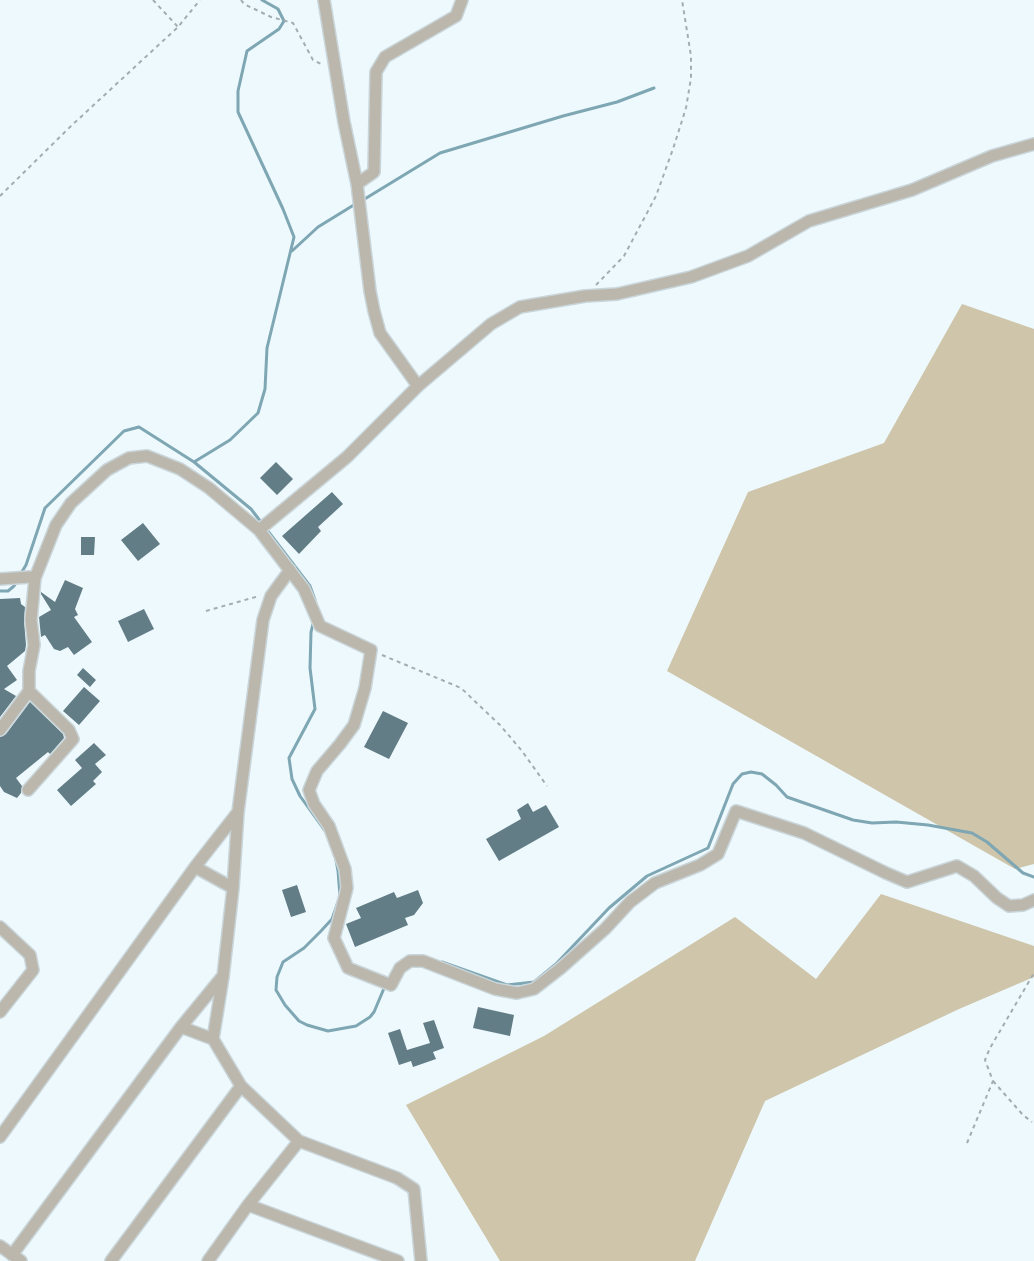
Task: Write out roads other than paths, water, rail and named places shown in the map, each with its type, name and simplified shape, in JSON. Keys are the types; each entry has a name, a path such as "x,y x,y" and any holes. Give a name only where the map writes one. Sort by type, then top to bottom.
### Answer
{"street":[{"path":"324,0 334,70 357,184 370,291 380,333 418,386"},
{"path":"357,184 374,172 376,72 386,57 456,16 462,0"},
{"path":"260,530 346,457 418,386 491,324 520,307 585,296 617,294 691,277 748,256 809,221 912,190 992,156 1034,144"},
{"path":"0,730 29,691 28,671 34,646 31,620 32,578 56,525 71,502 107,470 129,458 147,456 180,469 209,488 260,530 304,589 320,626 371,650 365,688 354,725 317,771 308,790 314,804 329,826 344,869 347,888 334,938 348,968 391,985 400,968 410,961 423,962 495,988 517,993 534,989 605,929 630,902 655,884 700,866 718,854 736,811 804,833 907,882 957,866 974,876 996,898 1010,906 1023,905 1034,900"},
{"path":"213,1039 233,888 238,812 263,620 271,596 290,570"},
{"path":"0,579 32,578"},
{"path":"28,790 73,739 69,730 29,691"},
{"path":"0,1138 195,868 238,812"},
{"path":"195,868 233,888"},
{"path":"0,927 30,954 33,970 0,1012"},
{"path":"0,1246 16,1258 181,1027 222,977"},
{"path":"181,1027 213,1039 241,1086 299,1141 397,1178 414,1189 421,1261"},
{"path":"110,1261 241,1086"},
{"path":"208,1261 248,1205 299,1141"},
{"path":"248,1205 398,1261"}],"waterway":[{"path":"194,462 230,440 258,413 265,389 267,348 294,237 238,112 238,91 247,51 279,29 284,21 278,9 262,0"},
{"path":"363,200 440,153 617,102 654,88"},
{"path":"292,251 318,227 357,203"},
{"path":"20,575 26,565 45,508 124,431 139,427 194,462 251,509 310,586 315,600"},
{"path":"0,591 8,591 17,581"},
{"path":"314,620 311,632 310,668 315,709 289,758 292,779 300,796 328,835"},
{"path":"442,962 507,985 534,982 556,964 609,908 647,876 708,848 733,784 742,774 751,772 762,774 787,797 853,820 872,823 896,822 928,825 972,833 987,842 1023,873 1034,877"},
{"path":"336,860 340,896"},
{"path":"338,902 332,919 304,948 283,962 277,977 276,990 285,1005 299,1021 328,1031 356,1026 370,1017 385,986"}]}
